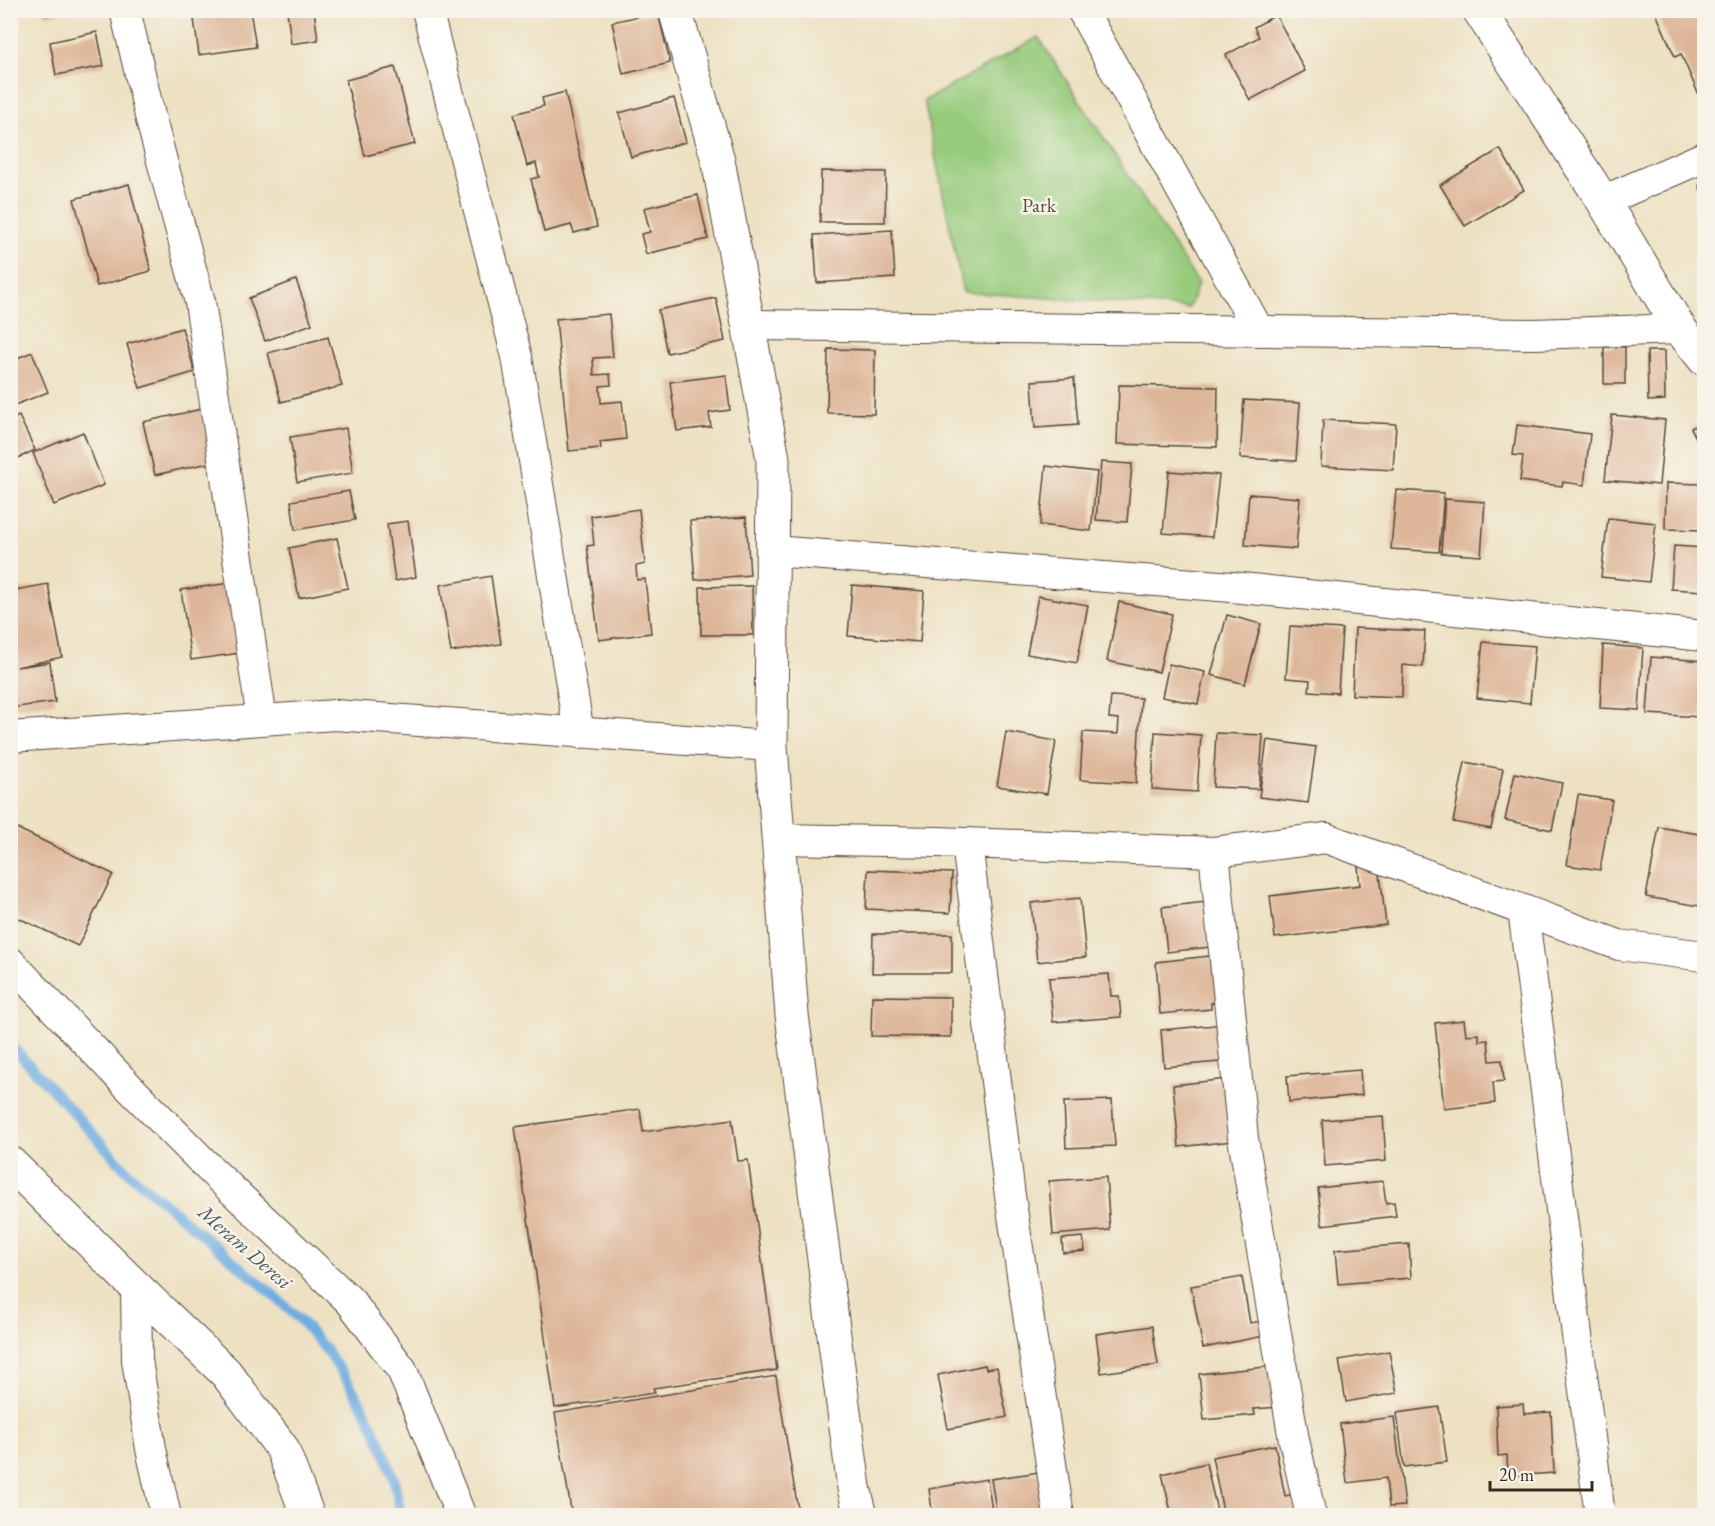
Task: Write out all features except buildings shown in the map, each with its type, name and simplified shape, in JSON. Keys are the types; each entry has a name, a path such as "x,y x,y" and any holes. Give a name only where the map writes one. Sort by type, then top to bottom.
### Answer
{"street":[{"path":"125,10 151,120 200,302 262,720"},
{"path":"427,10 517,357 579,733"},
{"path":"675,10 718,160 773,459 771,746 792,1015 853,1476 861,1515"},
{"path":"1082,10 1259,331"},
{"path":"1479,10 1603,201 1680,329 1704,359"},
{"path":"1603,201 1704,157"},
{"path":"748,325 1534,334 1680,329"},
{"path":"773,550 1232,587 1704,636"},
{"path":"10,737 335,715 771,746"},
{"path":"779,839 1214,852 1326,838 1619,945 1704,956"},
{"path":"967,843 1010,1196 1059,1515"},
{"path":"1214,852 1243,1138 1294,1440 1311,1515"},
{"path":"1523,910 1600,1515"},
{"path":"10,962 213,1172 350,1301 402,1370 461,1515"},
{"path":"10,1162 226,1373 282,1448 308,1515"},
{"path":"136,1287 137,1360 166,1515"}],"green space":[{"name":"Park","path":"1038,37 1198,283 1189,308 963,292 924,101"}],"waterway":[{"name":"Meram Deresi","path":"10,1044 129,1173 270,1292 300,1320 326,1350 349,1383 382,1446 394,1479 401,1516"}]}
